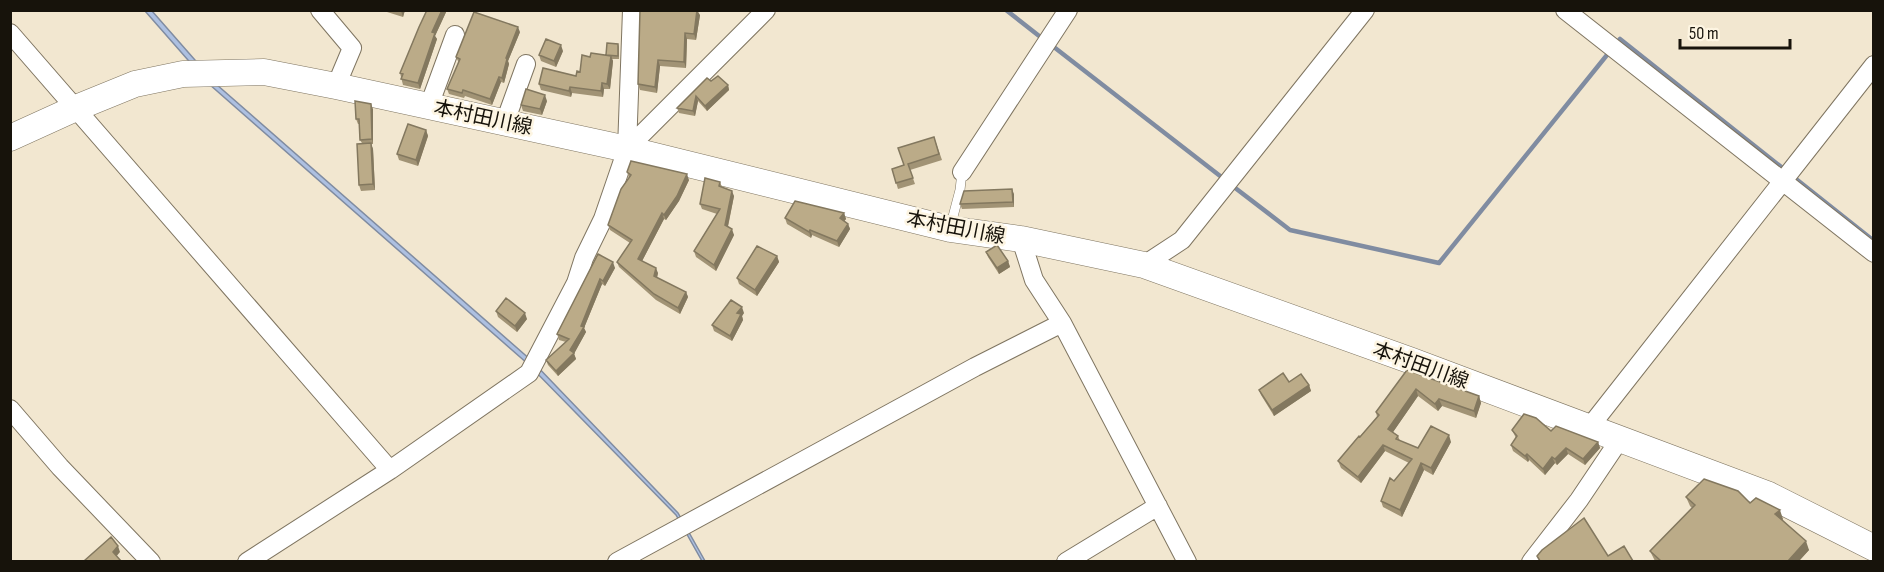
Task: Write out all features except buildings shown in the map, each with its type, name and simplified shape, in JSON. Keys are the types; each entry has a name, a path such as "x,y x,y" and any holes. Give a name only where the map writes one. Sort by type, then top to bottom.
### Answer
{"main road":[{"name":"本村田川線","path":"10,138 135,84 183,74 264,72 505,122 627,149 950,229 1021,239 1144,265 1588,426 1769,495 1874,548"}],"street":[{"path":"320,10 352,48 336,86"},
{"path":"247,561 390,470 529,373 576,283 584,258 603,219 627,149 632,10"},
{"path":"627,149 766,10"},
{"path":"962,172 1068,10"},
{"path":"1144,265 1182,240 1365,10"},
{"path":"1565,10 1874,253"},
{"path":"10,33 390,470"},
{"path":"429,106 455,35"},
{"path":"505,122 526,64"},
{"path":"1588,426 1592,424 1874,65"},
{"path":"1021,239 1034,280 1062,323 1187,561"},
{"path":"617,561 975,367 1062,323"},
{"path":"10,409 60,467 152,561"},
{"path":"1531,561 1579,500 1620,439"},
{"path":"1066,561 1158,506"}],"lane":[{"path":"950,229 962,172"}],"water":[{"path":"145,11 152,11 216,84 532,361 678,513 705,561 702,561 676,515 528,364 209,84"}],"waterway":[{"path":"1006,10 1043,39"},
{"path":"1616,44 1620,39 1785,170"},
{"path":"1050,44 1224,179"},
{"path":"1230,184 1290,230 1439,263 1611,50"},
{"path":"1791,175 1874,241"}]}
